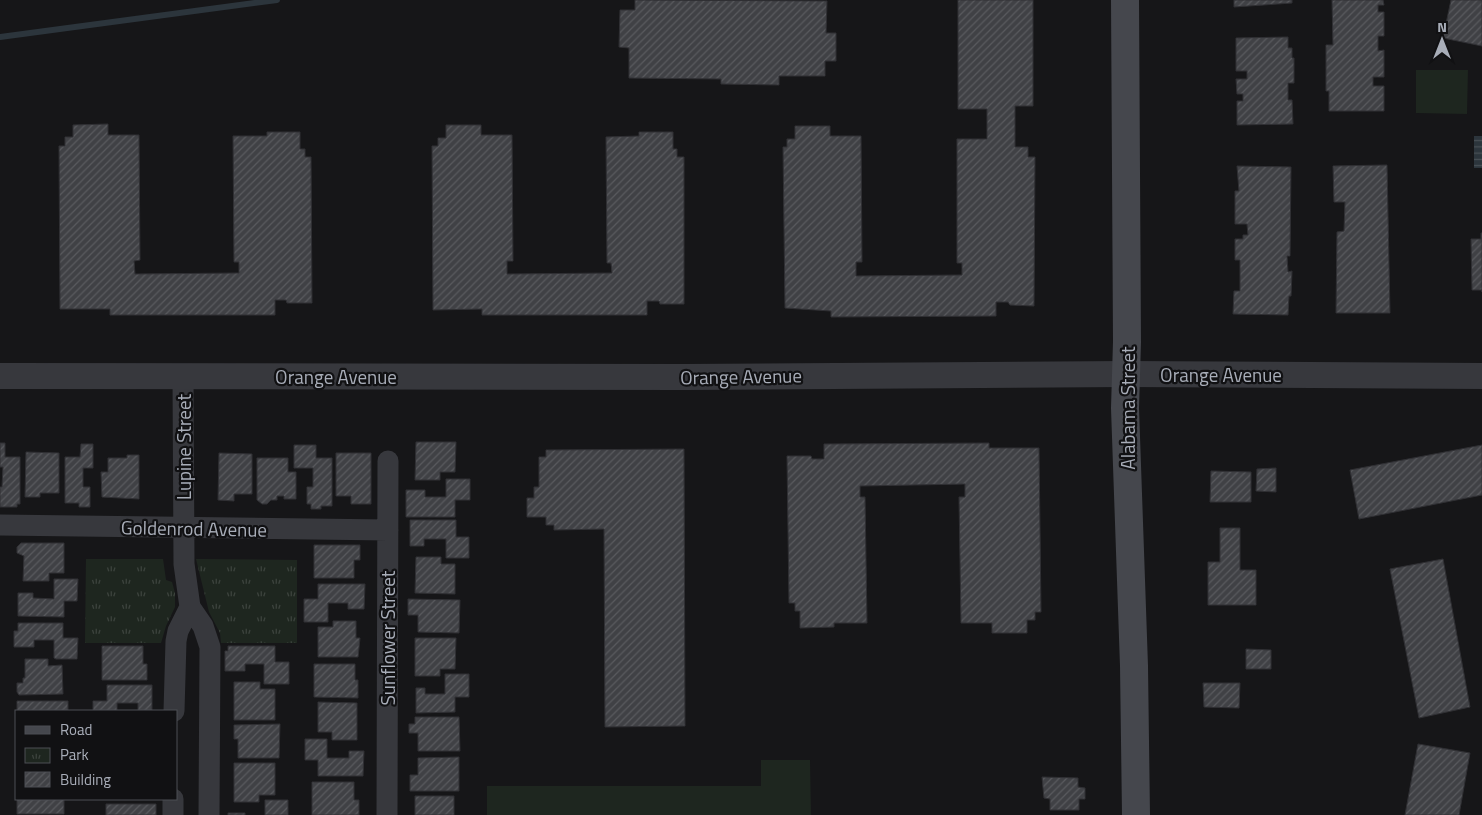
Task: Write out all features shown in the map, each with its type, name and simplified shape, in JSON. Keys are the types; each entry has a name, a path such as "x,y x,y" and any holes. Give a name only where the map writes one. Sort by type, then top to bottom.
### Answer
{"main road":[{"name":"Alabama Street","path":"1125,0 1125,408 1134,666 1136,815"}],"street":[{"name":"Orange Avenue","path":"0,376 693,377 1126,374 1482,376"},
{"name":"Lupine Street","path":"183,376 184,564 190,607 203,626 210,647 209,815"},
{"name":"Sunflower Street","path":"387,815 388,461"},
{"name":"Goldenrod Avenue","path":"0,525 388,530"},
{"path":"174,710 176,641 178,631 190,607"},
{"path":"173,800 173,815"}],"green space":[{"path":"1416,70 1468,70 1467,114 1416,113"},
{"path":"86,559 163,559 166,580 172,582 175,593 175,607 166,626 161,643 85,643"},
{"path":"196,559 297,560 297,643 221,643 220,633 209,612"},
{"path":"761,760 810,760 811,815 487,815 487,786 761,786"}],"shaded area":[{"path":"1474,136 1482,136 1482,168 1474,168"}],"building":[{"path":"635,0 827,1 826,33 836,33 836,61 825,61 825,76 779,76 779,85 721,84 721,79 629,78 629,48 619,47 620,10 635,10"},
{"path":"958,0 1033,0 1033,106 1015,106 1015,147 1028,147 1028,157 1035,157 1034,306 1010,305 1008,302 996,302 996,316 831,317 831,311 785,308 783,147 787,147 787,139 795,139 795,126 830,126 830,136 861,136 862,262 856,262 856,276 962,275 962,263 957,263 957,139 987,139 987,109 958,109"},
{"path":"1234,0 1292,0 1292,3 1234,7"},
{"path":"1332,0 1383,0 1384,5 1378,5 1378,12 1384,12 1384,36 1378,36 1378,51 1384,50 1384,77 1373,77 1373,86 1384,86 1384,111 1329,111 1329,91 1326,91 1326,45 1333,45"},
{"path":"1451,0 1482,0 1482,46 1443,38"},
{"path":"1288,37 1288,48 1292,48 1292,58 1294,58 1294,83 1288,83 1288,100 1292,100 1293,124 1237,125 1237,101 1243,101 1243,94 1237,94 1236,79 1247,79 1247,71 1236,71 1236,38"},
{"path":"108,124 108,135 139,135 140,260 134,261 135,274 239,273 239,262 234,262 233,136 267,136 267,132 300,132 300,149 305,149 305,157 311,157 312,303 287,303 286,300 275,300 275,315 110,315 110,309 60,309 59,146 65,146 65,137 73,137 73,125"},
{"path":"446,125 481,125 481,135 512,135 513,261 507,261 507,274 612,273 611,263 607,263 606,137 639,136 639,132 673,132 673,149 677,149 677,157 684,157 684,304 660,304 659,301 647,301 647,315 482,315 482,309 433,310 432,146 438,146 438,138 446,138"},
{"path":"1387,165 1390,313 1336,313 1337,232 1344,231 1345,202 1334,202 1333,166"},
{"path":"1237,166 1291,167 1290,256 1287,256 1288,272 1292,271 1288,315 1233,314 1234,291 1240,291 1240,260 1235,260 1235,239 1243,239 1243,235 1248,235 1247,224 1235,224 1235,191 1239,191"},
{"path":"1481,233 1482,290 1472,290 1471,239 1481,239"},
{"path":"416,442 456,442 455,472 440,472 440,480 415,480"},
{"path":"0,443 5,443 5,457 20,457 20,504 17,504 17,507 0,507 3,467 0,467"},
{"path":"989,443 989,448 1039,448 1041,612 1035,612 1035,620 1027,620 1027,633 992,633 992,623 961,623 959,497 965,497 965,484 860,486 860,497 865,497 867,623 834,623 834,627 800,628 800,611 795,611 795,603 789,603 787,456 811,456 812,459 824,459 824,444"},
{"path":"81,444 93,444 93,468 83,468 83,487 90,487 90,507 79,507 79,503 65,503 65,457 80,457"},
{"path":"294,445 316,445 316,458 332,458 332,506 321,506 321,509 311,509 311,504 307,504 307,487 313,487 313,468 294,468"},
{"path":"1482,445 1482,495 1359,519 1350,470"},
{"path":"684,449 685,726 605,727 604,529 554,530 554,525 546,525 546,517 527,517 527,498 534,498 534,487 539,487 539,457 546,457 546,450"},
{"path":"26,452 59,453 59,493 40,493 40,497 25,497"},
{"path":"219,453 252,454 252,494 234,494 234,501 218,500"},
{"path":"336,453 371,453 371,504 351,504 351,496 336,496"},
{"path":"127,455 139,455 139,499 102,497 101,472 108,472 108,458 127,458"},
{"path":"257,458 288,458 288,472 296,472 296,499 284,499 284,496 277,496 277,500 271,500 267,504 262,504 257,500"},
{"path":"1276,468 1276,492 1256,491 1257,469"},
{"path":"1211,471 1251,472 1251,502 1210,502"},
{"path":"446,479 470,479 470,500 455,500 455,517 406,517 406,490 425,490 425,497 446,497"},
{"path":"410,520 456,520 456,537 469,537 469,558 446,558 446,539 424,539 424,546 410,546"},
{"path":"1220,528 1240,528 1240,570 1256,570 1256,605 1208,605 1208,562 1220,562"},
{"path":"21,543 64,543 64,573 49,573 49,581 23,581 24,556 17,553 17,547"},
{"path":"314,545 360,545 360,560 354,560 354,578 314,578"},
{"path":"416,557 441,557 441,564 455,564 455,594 415,593"},
{"path":"1443,559 1470,707 1419,718 1390,569"},
{"path":"54,579 78,579 77,601 64,601 64,617 18,616 18,593 33,593 33,598 54,599"},
{"path":"318,584 365,584 364,609 348,609 348,603 328,603 328,622 304,622 304,599 318,599"},
{"path":"408,599 460,600 459,633 418,632 418,615 408,615"},
{"path":"333,621 356,621 356,638 360,638 358,657 318,657 318,627 333,627"},
{"path":"18,623 63,623 63,638 78,638 77,659 54,658 54,640 34,640 34,647 14,647 14,631 18,631"},
{"path":"415,638 456,638 455,669 440,669 440,676 415,676"},
{"path":"102,646 143,646 143,664 147,664 147,680 102,680"},
{"path":"228,646 275,646 275,662 289,662 289,684 264,684 264,664 245,664 245,671 225,671 225,651 228,651"},
{"path":"1246,649 1271,650 1271,669 1246,669"},
{"path":"25,659 48,659 48,666 62,665 63,694 19,695 17,683 23,683 23,678 25,678"},
{"path":"314,664 355,664 355,680 358,680 358,698 314,697"},
{"path":"445,674 469,674 469,697 455,697 455,712 416,713 416,688 425,688 425,694 445,694"},
{"path":"234,682 260,682 260,689 275,689 275,720 234,720"},
{"path":"1203,683 1240,683 1239,708 1204,707"},
{"path":"107,685 152,685 152,710 138,710 138,703 117,703 117,710 93,710 93,701 107,701"},
{"path":"17,701 68,701 68,710 17,710"},
{"path":"318,702 357,703 357,740 332,740 332,732 318,732"},
{"path":"415,717 459,717 460,751 418,751 418,733 409,733 409,724 415,724"},
{"path":"280,724 279,758 238,758 238,739 234,739 234,725"},
{"path":"305,739 327,739 327,758 349,758 349,751 364,751 363,776 318,776 318,760 305,760"},
{"path":"1418,744 1470,753 1459,815 1405,815"},
{"path":"459,757 459,791 410,791 410,775 418,775 418,758"},
{"path":"234,763 275,763 275,795 259,795 259,802 234,802"},
{"path":"1042,777 1078,778 1078,787 1085,788 1085,799 1079,799 1079,810 1050,810 1050,799 1044,798"},
{"path":"312,782 354,782 354,800 359,800 359,815 312,815"},
{"path":"415,796 454,796 454,815 415,815"},
{"path":"17,800 64,800 64,814 17,814"},
{"path":"265,800 288,800 288,815 265,815"},
{"path":"106,804 156,804 156,815 106,815"},
{"path":"228,813 245,813 245,815 228,815"}],"waterway":[{"path":"0,37 277,0"}]}
